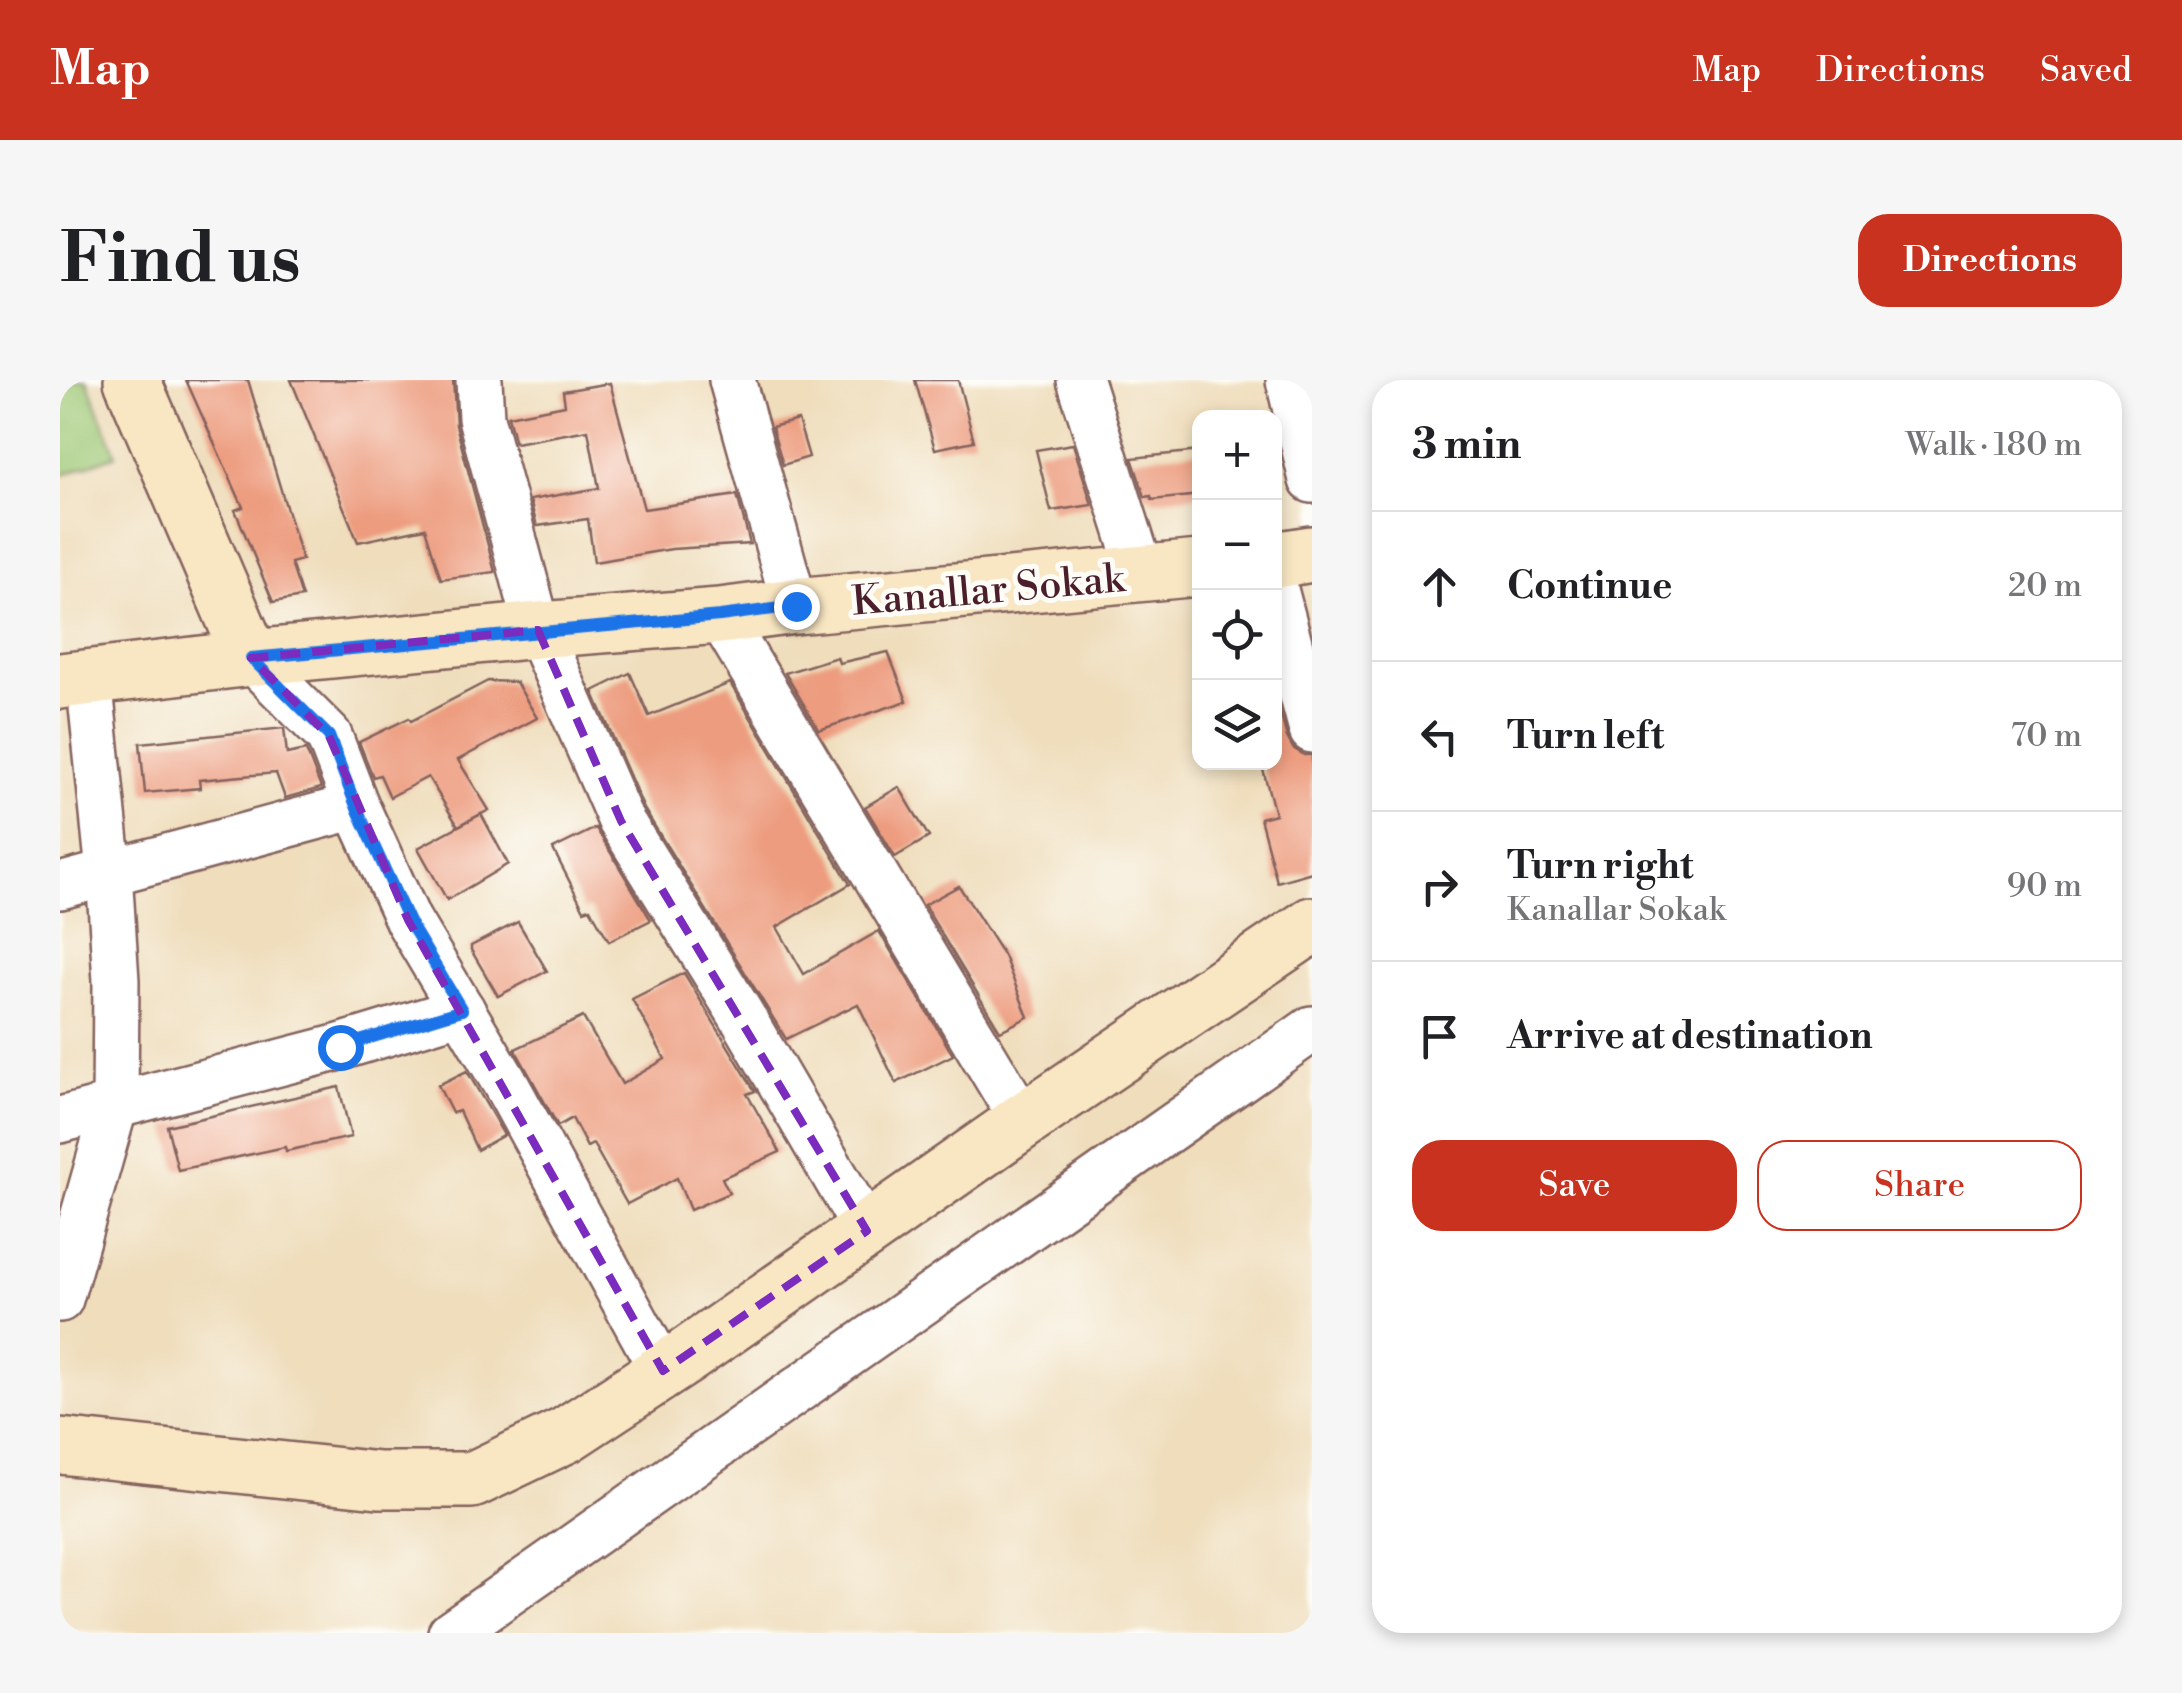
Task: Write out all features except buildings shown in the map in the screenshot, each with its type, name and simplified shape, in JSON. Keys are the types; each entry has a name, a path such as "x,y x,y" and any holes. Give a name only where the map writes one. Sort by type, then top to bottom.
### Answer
{"street":[{"path":"132,380 251,658 329,736 408,920 505,1083 663,1372"},
{"path":"479,380 481,418 538,630 621,821 740,1013 866,1230"},
{"path":"732,380 796,606"},
{"path":"1080,380 1142,575"},
{"path":"1289,380 1312,480"},
{"path":"1282,559 1312,554"},
{"name":"Kanallar Sokak","path":"75,680 251,658 1192,569"},
{"path":"1275,590 1312,730"},
{"path":"720,616 1024,1121"},
{"path":"60,1299 115,1105 116,981 109,872 75,680"},
{"path":"60,886 356,806"},
{"path":"60,1446 379,1480 472,1480 566,1434 663,1372 1312,925"},
{"path":"60,1120 340,1047 462,1010"},
{"path":"452,1633 1312,1029"}],"highlighted area":[{"path":"538,630 621,821 867,1231 663,1371 408,920 329,736 251,658"}],"green space":[{"path":"60,380 87,380 116,455 60,476"}],"route":[{"path":"340,1047 462,1010 408,920 329,736 251,658 796,606"}]}
